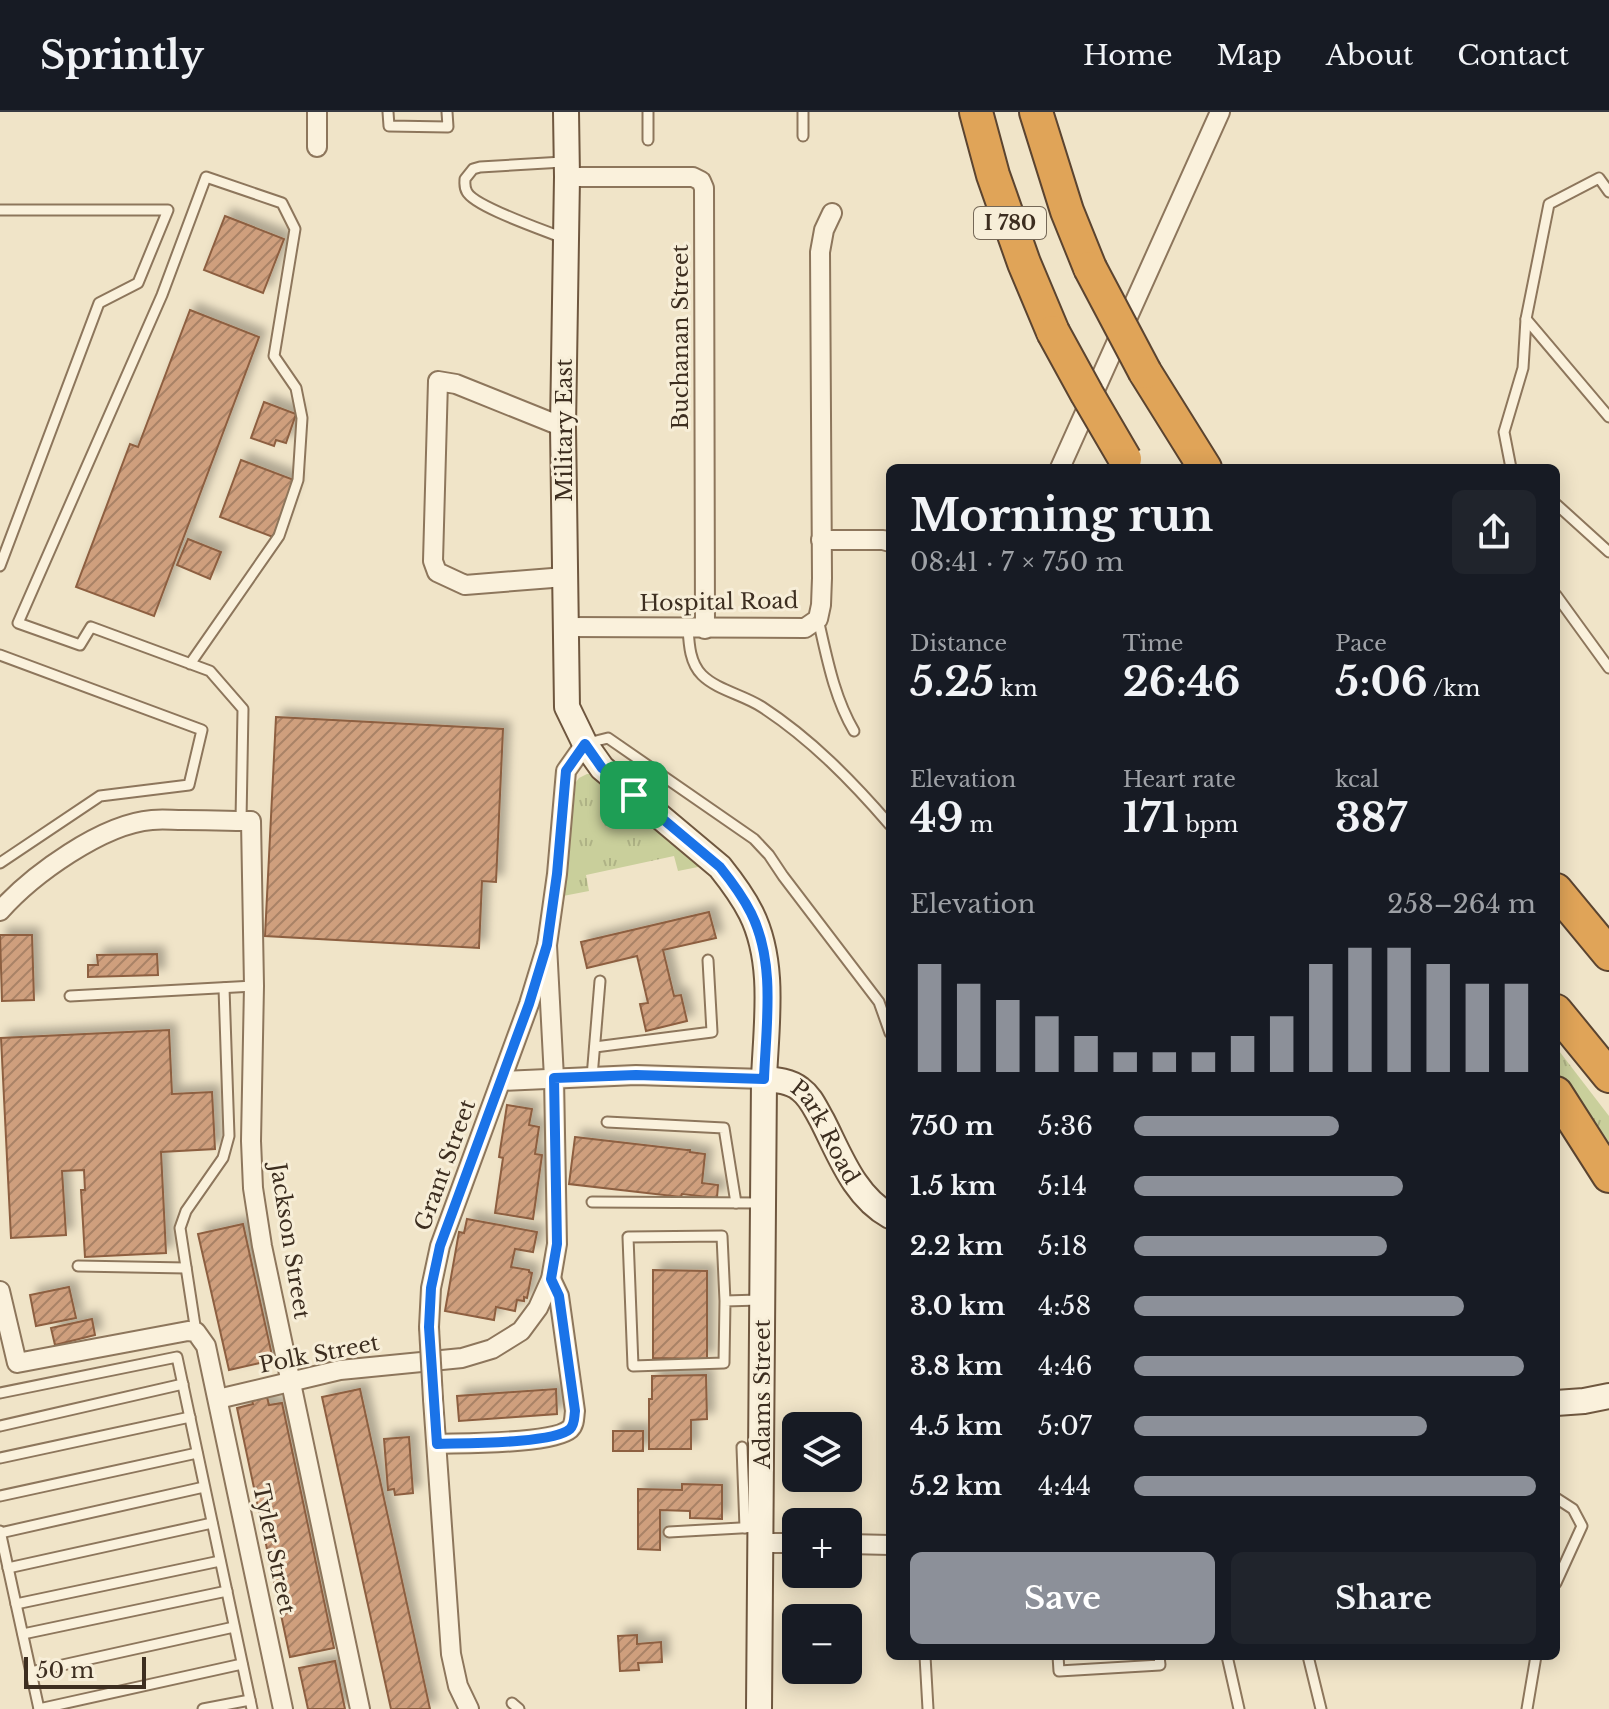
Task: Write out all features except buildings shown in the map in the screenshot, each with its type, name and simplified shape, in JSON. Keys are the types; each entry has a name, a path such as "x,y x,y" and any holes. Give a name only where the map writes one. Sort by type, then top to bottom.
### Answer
{"highway":[{"name":"I 780","path":"976,112 993,175 1024,263 1053,332 1128,464"},
{"name":"I 780","path":"1036,112 1067,211 1090,268 1145,372 1202,464"},
{"path":"1560,895 1602,943"},
{"path":"1560,1016 1609,1076"},
{"path":"1560,1099 1609,1176"}],"street":[{"path":"317,112 317,147"},
{"name":"Military East","path":"566,112 563,427 567,707 585,744 602,768 720,867 752,915 763,949 767,989 764,1079"},
{"path":"1062,464 1220,112"},
{"name":"Buchanan Street","path":"567,170 693,177 701,181 704,188 696,629"},
{"path":"832,213 824,230 820,252 821,540 886,541"},
{"path":"563,427 456,384 438,381 433,561 437,572 465,585 565,584"},
{"name":"Hospital Road","path":"566,627 805,628 818,619 821,605 821,540"},
{"name":"Grant Street","path":"469,1709 458,1686 451,1654 429,1327 431,1288 440,1246 529,1004 547,945 566,771 585,744"},
{"path":"0,911 44,869 121,827 150,819 246,821"},
{"name":"Jackson Street","path":"246,821 254,986 253,1188 262,1246 360,1709"},
{"name":"Polk Street","path":"218,1399 340,1370 462,1358 492,1349 521,1331 538,1308 551,1279 557,1244 554,1078 547,945"},
{"name":"Park Road","path":"501,1081 636,1075 781,1080 797,1086 810,1097 852,1178 875,1208 886,1214"},
{"name":"Adams Street","path":"759,1709 756,1533 763,1300 764,1079"},
{"path":"437,1444 536,1439 554,1436 571,1428 575,1411 559,1296 551,1279"},
{"path":"0,1291 17,1363 196,1332 206,1346 218,1399"},
{"path":"1560,1403 1609,1396"},
{"name":"Tyler Street","path":"218,1399 283,1709"},
{"path":"756,1533 782,1540"},
{"path":"862,1544 886,1545"}],"lane":[{"path":"388,112 389,126 448,127 447,112"},
{"path":"648,112 648,140"},
{"path":"803,112 803,136"},
{"path":"566,239 473,199 467,193 465,179 473,169 480,167 567,170"},
{"path":"190,664 279,536 298,480 302,418 296,388 274,356 295,229 282,203 206,177 162,295 18,623 80,645 91,627 190,664 210,671 243,709 246,821"},
{"path":"1512,464 1504,432 1523,368 1526,319 1549,204 1599,178 1609,192"},
{"path":"0,210 168,210 138,283 99,303 0,566"},
{"path":"1526,319 1609,417"},
{"path":"1560,508 1609,552"},
{"path":"1560,601 1609,668"},
{"path":"818,619 832,680 844,714 854,731"},
{"path":"696,629 689,648 703,676 763,707 800,734 856,786 886,820"},
{"path":"0,655 202,730 189,785 100,796 0,863"},
{"path":"585,744 608,738 754,839 879,1002 886,1022"},
{"path":"595,1047 712,1032 708,960"},
{"path":"592,1077 600,981"},
{"path":"70,996 254,986"},
{"path":"196,1332 180,1228 186,1211 223,1158 229,1136 224,988"},
{"path":"607,1122 724,1128 736,1203"},
{"path":"592,1202 763,1203"},
{"path":"722,1236 725,1301 724,1363 633,1366 628,1237 722,1236"},
{"path":"78,1266 186,1268"},
{"path":"725,1301 763,1300"},
{"path":"0,1393 177,1357 251,1705 203,1709"},
{"path":"0,1426 183,1384"},
{"path":"0,1458 190,1417"},
{"path":"669,1532 756,1533 742,1447"},
{"path":"0,1496 197,1453"},
{"path":"204,1487 0,1532 39,1709 242,1664"},
{"path":"1560,1501 1573,1509 1582,1526 1560,1574"},
{"path":"8,1568 212,1523"},
{"path":"16,1604 220,1561"},
{"path":"23,1634 227,1591"},
{"path":"31,1672 234,1627"},
{"path":"925,1660 928,1709"},
{"path":"1058,1660 1059,1671 1160,1665 1159,1660"},
{"path":"1228,1660 1239,1709"},
{"path":"1309,1660 1321,1709"},
{"path":"1527,1709 1535,1660"}],"green space":[{"path":"587,774 593,774 703,866 678,871 674,856 586,875 589,891 563,896 576,782"},
{"path":"1560,1052 1609,1116 1609,1158 1560,1084"}],"route":[{"path":"585,744 602,768 634,795 720,867 752,915 763,949 767,989 764,1079 636,1075 554,1078 557,1244 551,1279 559,1296 574,1422 564,1432 536,1439 437,1444 429,1327 431,1288 440,1246 529,1004 547,945 566,771 585,744"}]}
